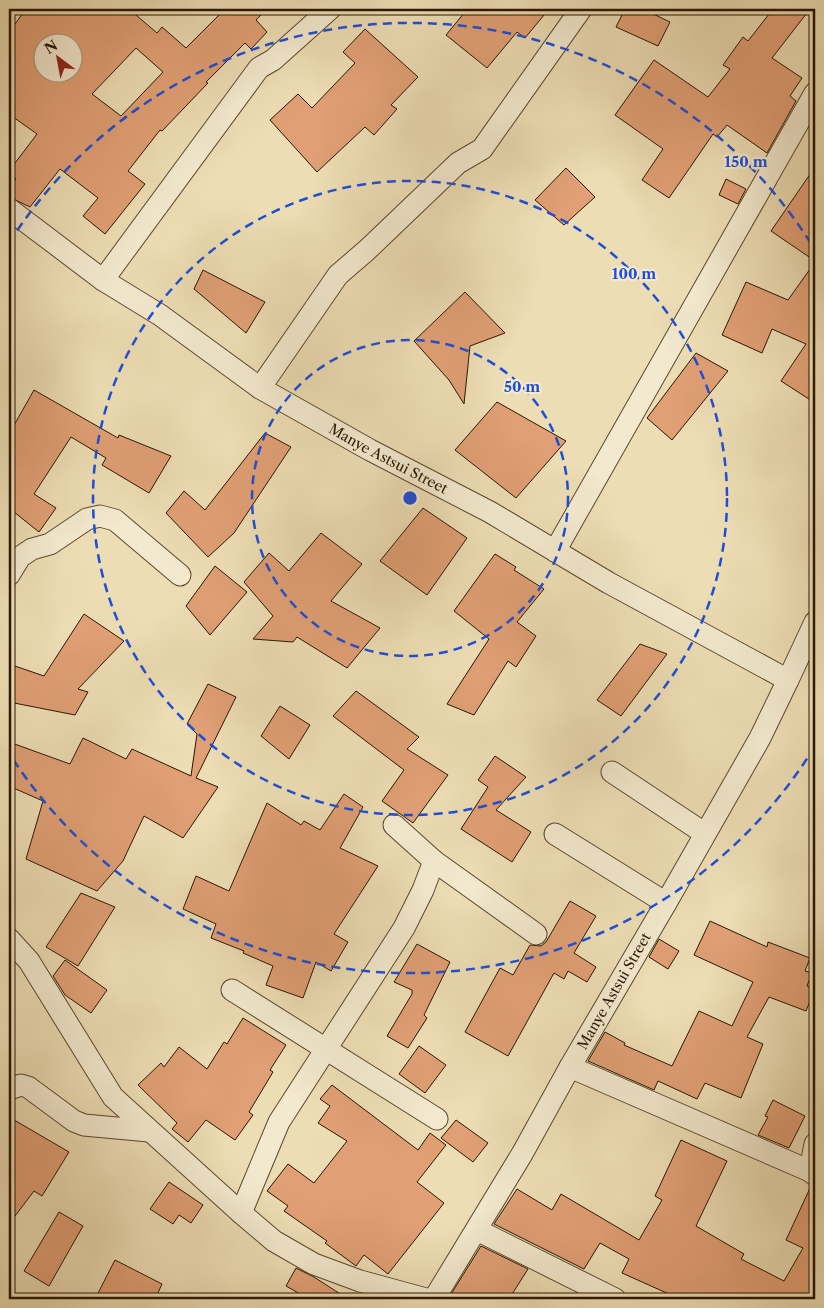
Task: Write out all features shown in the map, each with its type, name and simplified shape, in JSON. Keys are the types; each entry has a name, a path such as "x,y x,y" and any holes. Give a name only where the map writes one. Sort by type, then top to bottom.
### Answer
{"street":[{"path":"103,280 259,68 274,60 330,9"},
{"path":"260,388 338,275 458,162 482,149 581,9"},
{"path":"555,551 815,93"},
{"name":"Manye Astsui Street","path":"9,209 103,280 160,315 260,388 370,450 490,512 609,583 788,680"},
{"path":"9,575 20,557 32,549 50,544 87,519 100,516 114,520 180,575"},
{"name":"Manye Astsui Street","path":"434,1299 522,1154 570,1067 760,738 815,622"},
{"path":"612,772 704,833"},
{"path":"394,824 434,860 536,934"},
{"path":"556,834 666,903"},
{"path":"241,1213 279,1122 404,928 423,890 434,860"},
{"path":"9,938 29,961 104,1086 148,1131 241,1213 274,1241 314,1264 360,1281 426,1299"},
{"path":"232,990 437,1119"},
{"path":"570,1067 813,1173 815,1144"},
{"path":"9,1089 20,1085 28,1087 74,1121 84,1125 148,1131"},
{"path":"477,1230 615,1299"}],"building":[{"path":"26,9 129,9 157,33 162,27 186,48 225,9 267,9 256,20 267,32 251,49 245,43 206,82 208,83 162,131 160,130 128,171 145,184 105,234 83,216 98,198 60,169 30,207 9,197 9,188 16,179 9,174 9,171 37,134 9,114 9,32","holes":["136,48 163,72 121,116 92,94"]},
{"path":"473,9 549,9 525,38 517,32 487,68 446,35 465,12 468,14"},
{"path":"625,9 643,9 670,22 658,46 616,27"},
{"path":"773,9 810,9 772,58 802,78 790,96 796,101 767,153 727,125 717,137 713,134 669,198 642,180 663,149 615,115 654,60 708,97 730,69 723,65 743,37 748,41"},
{"path":"365,29 418,77 391,105 397,109 374,135 365,127 317,172 270,120 298,94 312,108 355,63 343,52"},
{"path":"815,167 815,261 771,231"},
{"path":"566,168 595,197 564,225 535,200"},
{"path":"726,179 746,189 738,204 719,195"},
{"path":"815,262 815,403 781,381 806,344 772,329 762,353 722,335 746,282 788,300"},
{"path":"203,270 265,302 246,333 194,289"},
{"path":"465,292 505,333 470,346 464,404 449,380 414,341"},
{"path":"696,353 728,371 672,440 647,418"},
{"path":"34,390 118,438 119,435 171,456 149,493 102,465 106,458 71,437 34,494 56,508 39,532 9,508 9,434"},
{"path":"497,402 566,441 516,498 455,450"},
{"path":"265,433 291,447 234,533 208,557 166,513 184,491 205,510"},
{"path":"423,508 467,538 427,595 380,561"},
{"path":"321,533 362,564 331,601 380,628 347,668 297,637 293,642 253,639 273,616 244,582 269,553 289,571"},
{"path":"495,554 516,567 514,570 544,589 517,622 536,636 516,667 508,661 474,715 447,704 489,639 454,611"},
{"path":"215,566 247,592 210,635 186,606"},
{"path":"84,614 124,641 78,689 88,692 75,715 9,702 9,664 44,676"},
{"path":"640,644 667,654 621,716 597,700"},
{"path":"208,684 236,697 196,778 218,787 183,838 144,816 123,861 97,891 26,859 43,801 9,786 9,742 70,764 83,738 126,759 132,749 191,776 197,734 187,724"},
{"path":"356,691 419,737 407,749 448,775 413,823 382,801 404,770 333,716"},
{"path":"280,706 310,725 289,759 261,736"},
{"path":"495,756 526,777 496,810 531,832 512,862 461,829 488,787 478,780"},
{"path":"344,794 363,807 340,848 378,866 334,934 348,942 331,971 316,962 303,998 266,985 273,966 243,953 244,951 211,938 216,924 183,909 196,876 229,891 267,803 301,825 304,821 320,830"},
{"path":"81,893 115,907 78,966 46,947"},
{"path":"570,901 596,916 574,953 596,967 587,982 568,971 564,979 554,973 508,1056 465,1032 500,968 513,975 530,945 541,946 546,942"},
{"path":"710,921 767,947 768,942 810,958 805,971 812,973 807,986 815,989 806,1011 769,997 747,1037 763,1044 741,1098 705,1083 697,1099 658,1081 654,1090 588,1061 605,1032 625,1043 624,1045 672,1066 699,1011 732,1026 753,982 694,955"},
{"path":"659,939 679,951 668,969 649,957"},
{"path":"417,944 450,962 424,1015 427,1018 408,1048 387,1036 412,994 412,990 394,982"},
{"path":"65,960 107,990 91,1013 65,995 53,976"},
{"path":"243,1018 286,1045 270,1070 273,1072 249,1112 253,1115 235,1140 206,1120 188,1142 172,1129 177,1123 138,1085 161,1063 164,1067 179,1047 207,1069 224,1042 227,1044"},
{"path":"419,1046 446,1065 425,1093 399,1074"},
{"path":"332,1085 418,1150 430,1133 446,1145 417,1182 444,1203 388,1274 364,1255 356,1266 325,1243 327,1241 284,1211 288,1206 267,1191 288,1164 314,1183 347,1141 318,1123 330,1106 320,1099"},
{"path":"773,1100 805,1116 789,1148 758,1135 768,1117 765,1116"},
{"path":"9,1117 69,1152 42,1196 34,1191 9,1224"},
{"path":"456,1120 488,1143 473,1162 441,1138"},
{"path":"681,1140 727,1161 696,1226 744,1254 741,1259 784,1281 803,1248 786,1240 811,1186 815,1187 815,1299 680,1299 622,1273 629,1259 600,1243 584,1269 494,1224 517,1189 552,1210 561,1194 639,1240 662,1200 655,1196"},
{"path":"169,1182 203,1205 191,1223 179,1215 173,1224 150,1209"},
{"path":"59,1212 83,1226 49,1286 24,1271"},
{"path":"481,1246 528,1269 509,1299 448,1299"},
{"path":"115,1260 162,1284 155,1299 95,1299"},
{"path":"296,1268 348,1299 309,1299 286,1286"}]}
